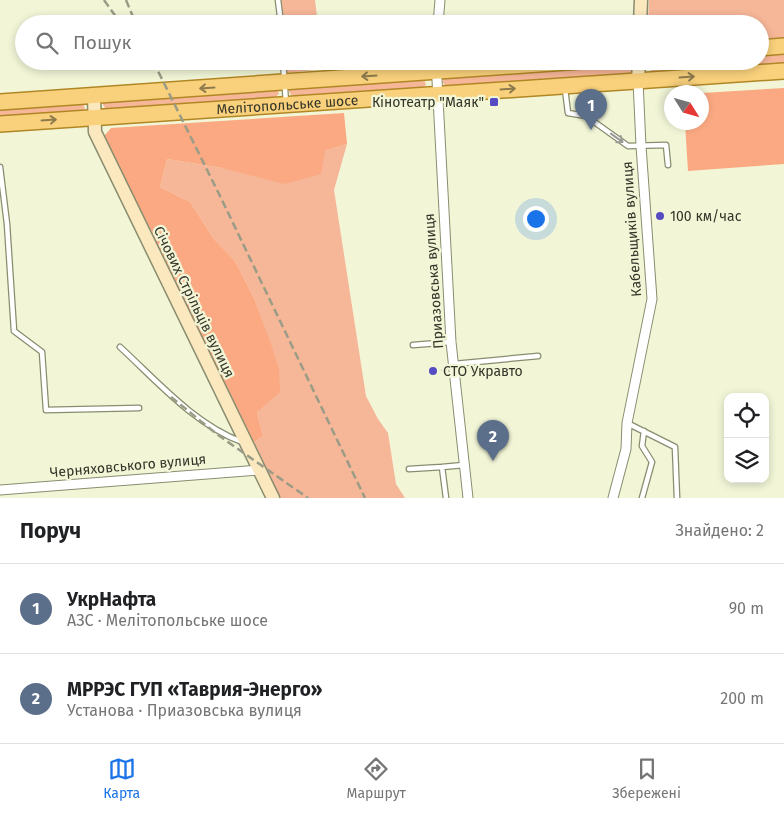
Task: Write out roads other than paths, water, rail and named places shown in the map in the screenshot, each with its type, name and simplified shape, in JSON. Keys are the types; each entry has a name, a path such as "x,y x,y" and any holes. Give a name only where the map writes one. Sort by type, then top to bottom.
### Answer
{"main road":[{"path":"769,47 784,46"},
{"name":"Мелітопольське шосе","path":"0,102 284,82 397,70"},
{"name":"Мелітопольське шосе","path":"0,124 784,70"}],"street":[{"path":"439,15 440,0"},
{"path":"640,15 641,0"},
{"name":"Приазовська вулиця","path":"435,70 452,342 468,498"},
{"name":"Кабельщиків вулиця","path":"613,498 626,448 628,423 652,299 641,146 639,70"},
{"name":"Січових Стрільців вулиця","path":"94,96 95,132 273,498"},
{"name":"Черняховського вулиця","path":"0,490 258,470"}],"lane":[{"path":"278,0 280,15"},
{"path":"283,70 286,104"},
{"path":"565,86 568,113 586,116 628,146 666,145 668,165"},
{"path":"0,167 7,224 14,331 42,352 46,410 139,408"},
{"path":"413,345 452,342"},
{"path":"120,347 197,417 223,435 246,444"},
{"path":"454,364 538,356"},
{"path":"628,423 675,446 677,498"},
{"path":"642,498 652,462 642,446 644,431"},
{"path":"409,469 465,465"},
{"path":"442,467 446,498"}],"railway":[{"path":"104,0 115,15"},
{"path":"126,0 132,15"},
{"path":"157,70 365,498"},
{"path":"171,397 218,435 308,498"}],"place":[{"name":"Кінотеатр \"Маяк\"","path":"494,102"},
{"name":"УкрНафта","path":"591,130"},
{"name":"100 км/час","path":"660,216"},
{"name":"СТО Укравто","path":"433,371"},
{"name":"МРРЭС ГУП «Таврия-Энерго»","path":"493,461"}]}
